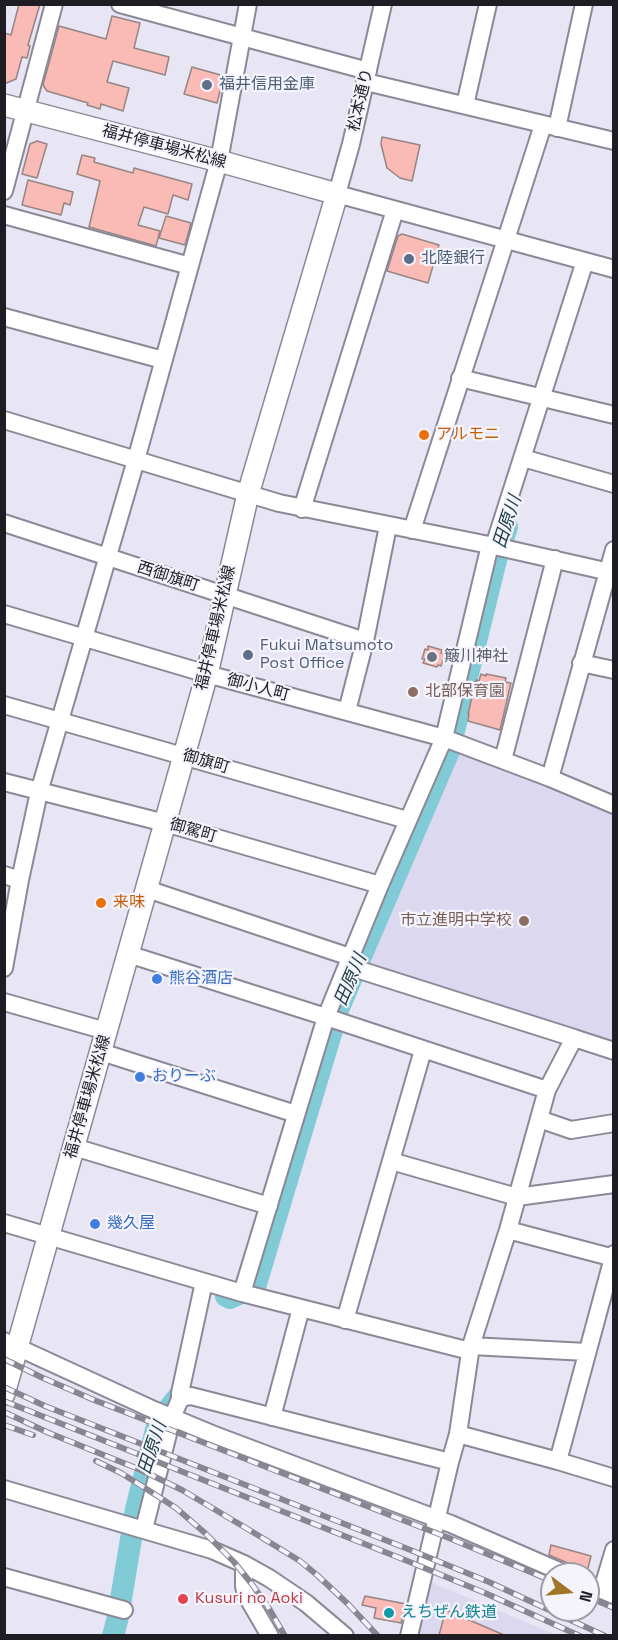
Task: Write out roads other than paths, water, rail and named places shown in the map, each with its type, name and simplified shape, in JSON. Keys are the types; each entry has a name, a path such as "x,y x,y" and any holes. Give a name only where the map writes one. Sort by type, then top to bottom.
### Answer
{"main road":[{"name":"福井停車場米松線","path":"4,105 337,194 248,494 207,674 74,1148 49,1235 11,1344 4,1394"}],"street":[{"path":"4,191 54,4"},
{"path":"120,4 142,8 465,105 614,141"},
{"path":"4,968 12,878 136,460 219,161 248,4"},
{"name":"松本通り","path":"337,194 351,144 383,4"},
{"path":"465,105 488,4"},
{"path":"412,530 506,239 550,126 584,4"},
{"path":"337,194 585,261 613,265"},
{"path":"302,509 395,210"},
{"path":"4,215 190,266"},
{"path":"243,1293 326,1017 407,820 444,738 492,545 523,458 585,261"},
{"path":"4,317 163,360"},
{"path":"460,378 614,415"},
{"path":"4,420 302,509 492,545 611,573"},
{"path":"523,458 614,484"},
{"name":"西御旗町","path":"4,523 365,641"},
{"path":"347,711 365,641 388,526"},
{"path":"550,778 581,663 611,573 614,550"},
{"path":"503,760 555,559"},
{"name":"御小人町","path":"4,614 207,674 444,738 614,805"},
{"path":"581,663 614,670"},
{"name":"御旗町","path":"4,705 407,820"},
{"name":"御駕町","path":"4,782 165,823 380,885"},
{"path":"147,889 348,961 614,1051"},
{"path":"128,954 547,1090"},
{"path":"4,1002 106,1031"},
{"path":"409,1635 458,1434 471,1349 508,1230 547,1090 574,1038"},
{"path":"345,1320 423,1050"},
{"path":"101,1052 297,1114"},
{"path":"539,1119 571,1130 614,1123"},
{"path":"74,1148 269,1206"},
{"path":"391,1161 517,1197 614,1184"},
{"path":"4,1223 243,1293 345,1320 471,1349 587,1352"},
{"path":"508,1230 613,1256 558,1461"},
{"path":"144,1530 172,1418 180,1399 204,1282"},
{"path":"273,1417 301,1308"},
{"path":"11,1344 172,1418 437,1519 540,1563"},
{"path":"180,1399 191,1396 450,1462"},
{"path":"458,1434 614,1478"},
{"path":"4,1489 212,1550 269,1578 306,1603 345,1635"},
{"path":"601,1589 614,1550"},
{"path":"244,1564 246,1595 270,1635"},
{"path":"4,1577 124,1610"}],"waterway":[{"name":"田原川","path":"226,1296 230,1298 255,1287 338,1010 449,751 496,560 507,527"},
{"name":"田原川","path":"113,1636 136,1509 158,1422 178,1397"}],"railway":[{"path":"4,1359 94,1400 449,1538 540,1576"},
{"path":"4,1387 45,1406 489,1582 605,1636"},
{"path":"4,1401 405,1560 580,1636"},
{"path":"4,1412 141,1470 182,1490 256,1534 300,1561 317,1575 378,1636"},
{"path":"4,1425 33,1435"},
{"path":"96,1461 121,1473 176,1508 205,1533 251,1583 285,1636"},
{"path":"600,1602 614,1608"}],"place":[{"name":"福井信用金庫","path":"207,85"},
{"name":"北陸銀行","path":"409,259"},
{"name":"アルモニ","path":"424,435"},
{"name":"Fukui Matsumoto Post Office","path":"248,655"},
{"name":"簸川神社","path":"432,657"},
{"name":"北部保育園","path":"413,692"},
{"name":"来味","path":"101,903"},
{"name":"市立進明中学校","path":"524,921"},
{"name":"熊谷酒店","path":"157,979"},
{"name":"おりーぶ","path":"140,1077"},
{"name":"幾久屋","path":"95,1224"},
{"name":"Kusuri no Aoki","path":"183,1599"},
{"name":"えちぜん鉄道","path":"389,1613"}]}
